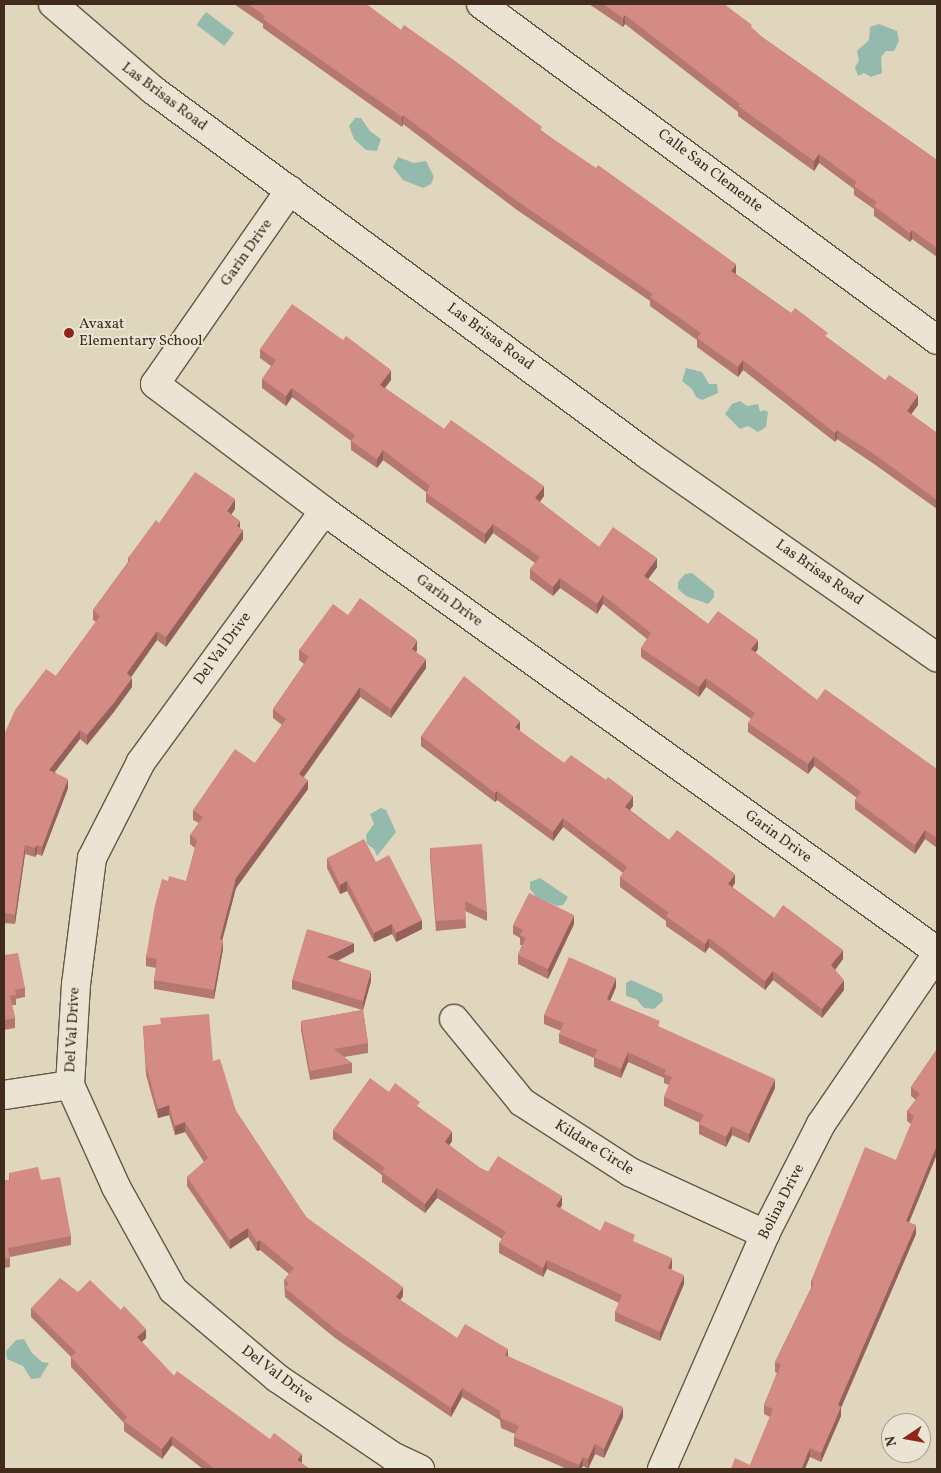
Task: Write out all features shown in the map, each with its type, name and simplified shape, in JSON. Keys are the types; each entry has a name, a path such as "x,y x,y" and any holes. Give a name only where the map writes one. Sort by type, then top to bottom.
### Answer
{"street":[{"name":"Las Brisas Road","path":"53,4 153,90 648,455 937,657"},
{"name":"Calle San Clemente","path":"481,4 937,340"},
{"name":"Garin Drive","path":"290,190 155,384 324,511 937,952"},
{"name":"Del Val Drive","path":"324,511 141,762 92,858 76,984 70,1085 116,1186 173,1290 276,1378 392,1456 420,1469"},
{"name":"Bolina Drive","path":"662,1469 765,1234 821,1124 937,952"},
{"name":"Kildare Circle","path":"454,1019 522,1102 630,1172 765,1234"},
{"path":"4,1095 70,1085"}],"water":[{"path":"206,12 234,33 224,46 196,25"},
{"path":"879,24 897,31 899,41 894,51 886,51 881,57 882,73 871,77 864,73 858,76 855,67 859,61 857,51 869,40 870,27"},
{"path":"355,118 361,118 370,131 381,139 377,151 366,150 354,139 349,126"},
{"path":"398,157 414,163 426,161 434,177 431,184 423,188 403,180 393,167"},
{"path":"686,368 702,372 709,384 717,384 718,393 702,400 696,397 692,389 682,381"},
{"path":"740,401 747,406 758,404 760,412 764,410 768,412 766,427 758,432 748,426 740,429 725,414 732,404"},
{"path":"692,573 714,591 714,597 708,604 686,596 678,589 678,582 685,574"},
{"path":"381,808 386,810 396,832 377,856 374,849 367,844 366,835 374,824 370,814"},
{"path":"540,878 568,897 563,905 557,906 536,897 530,889 530,882"},
{"path":"631,980 662,994 663,1001 654,1009 644,1008 636,999 626,996 626,983"},
{"path":"24,1339 32,1353 42,1362 49,1363 40,1378 31,1379 23,1366 7,1359 6,1351 16,1340"}],"building":[{"path":"248,4 366,4 401,30 404,25 458,63 542,127 540,130 596,168 598,165 736,264 731,271 791,313 795,308 828,333 825,336 885,380 889,375 918,395 907,411 937,433 937,500 874,454 837,430 835,433 743,360 738,367 697,338 701,333 650,297 653,294 517,201 403,115 402,117 263,19 265,16"},
{"path":"603,4 724,4 752,25 751,27 762,37 937,160 937,248 912,230 910,233 874,206 877,202 854,186 857,182 819,154 814,161 738,106 740,104 625,15 623,18"},
{"path":"292,304 343,340 346,336 391,370 380,385 444,429 451,420 544,486 535,498 599,547 613,527 657,558 644,576 708,624 718,611 758,640 751,649 817,700 825,689 937,769 937,838 925,830 915,845 855,800 861,792 814,756 808,764 748,723 755,713 706,678 699,687 641,648 651,633 603,595 597,604 560,578 553,587 530,569 540,557 493,524 485,534 426,493 430,486 383,450 377,459 351,441 355,435 292,388 286,396 262,379 276,360 260,349"},
{"path":"195,472 235,499 227,511 240,521 237,526 243,530 166,637 157,631 127,673 132,678 113,704 87,735 80,730 49,770 68,779 42,847 37,845 35,848 25,845 15,915 4,913 4,735 15,710 46,669 56,676 100,616 93,610 130,560 128,558 156,520 159,523"},
{"path":"360,598 417,640 412,649 426,659 391,709 360,687 299,774 308,780 236,878 220,939 223,940 214,990 154,980 157,959 146,957 155,905 162,879 168,881 169,876 186,881 197,840 190,835 203,817 193,810 235,749 255,763 286,719 273,709 309,657 299,650 333,604 348,615"},
{"path":"464,676 520,721 515,727 564,763 571,755 606,780 608,777 633,796 625,807 669,840 677,830 735,874 728,884 774,918 783,905 843,950 831,965 844,980 822,1009 773,971 765,981 709,938 705,944 666,916 669,913 620,877 627,867 563,818 553,832 497,791 495,793 421,736"},
{"path":"364,839 376,862 389,855 422,920 396,933 392,924 374,933 347,881 340,885 327,858"},
{"path":"482,844 487,912 465,901 466,919 436,921 430,848"},
{"path":"529,893 574,915 548,969 518,955 526,938 520,935 523,930 513,925"},
{"path":"307,929 354,943 326,957 371,971 363,1001 292,980"},
{"path":"18,953 25,988 15,990 16,995 10,996 15,1018 4,1020 4,955"},
{"path":"569,957 616,978 607,999 660,1021 658,1026 775,1079 749,1134 732,1126 726,1137 699,1124 704,1115 664,1097 672,1077 664,1074 666,1070 628,1052 621,1069 594,1057 598,1050 559,1034 564,1023 544,1015"},
{"path":"363,1010 368,1043 334,1049 352,1063 310,1071 301,1021"},
{"path":"209,1014 213,1061 220,1059 236,1111 306,1217 403,1287 396,1297 457,1338 465,1324 508,1349 505,1355 623,1407 604,1449 595,1444 588,1459 583,1457 579,1465 514,1437 519,1426 501,1418 500,1411 462,1388 451,1408 335,1329 285,1288 289,1283 284,1280 294,1268 260,1240 257,1242 248,1228 230,1240 187,1177 208,1158 185,1122 175,1126 169,1105 158,1109 146,1065 143,1026 161,1024 160,1018"},
{"path":"937,1049 937,1145 906,1221 916,1225 838,1405 841,1407 821,1453 810,1448 801,1469 731,1469 735,1458 750,1465 773,1409 764,1405 781,1365 775,1362 814,1283 811,1281 865,1147 896,1160 914,1116 907,1111 920,1094 911,1087"},
{"path":"370,1078 389,1092 395,1083 420,1102 417,1106 452,1131 445,1142 480,1168 488,1172 498,1156 562,1196 556,1206 600,1231 605,1221 635,1235 633,1241 672,1258 668,1268 684,1275 660,1332 615,1312 622,1295 547,1260 543,1268 499,1243 506,1232 437,1188 425,1204 382,1172 385,1168 333,1130"},
{"path":"38,1167 41,1180 60,1177 71,1236 8,1248 10,1258 4,1259 4,1181 10,1180 9,1173"},
{"path":"60,1278 78,1292 90,1280 121,1310 124,1306 146,1329 137,1337 174,1376 177,1371 270,1439 274,1433 302,1454 297,1460 310,1469 215,1469 172,1436 162,1449 124,1421 127,1417 71,1357 76,1352 31,1308"}],"place":[{"name":"Avaxat Elementary School","path":"69,333"}]}
